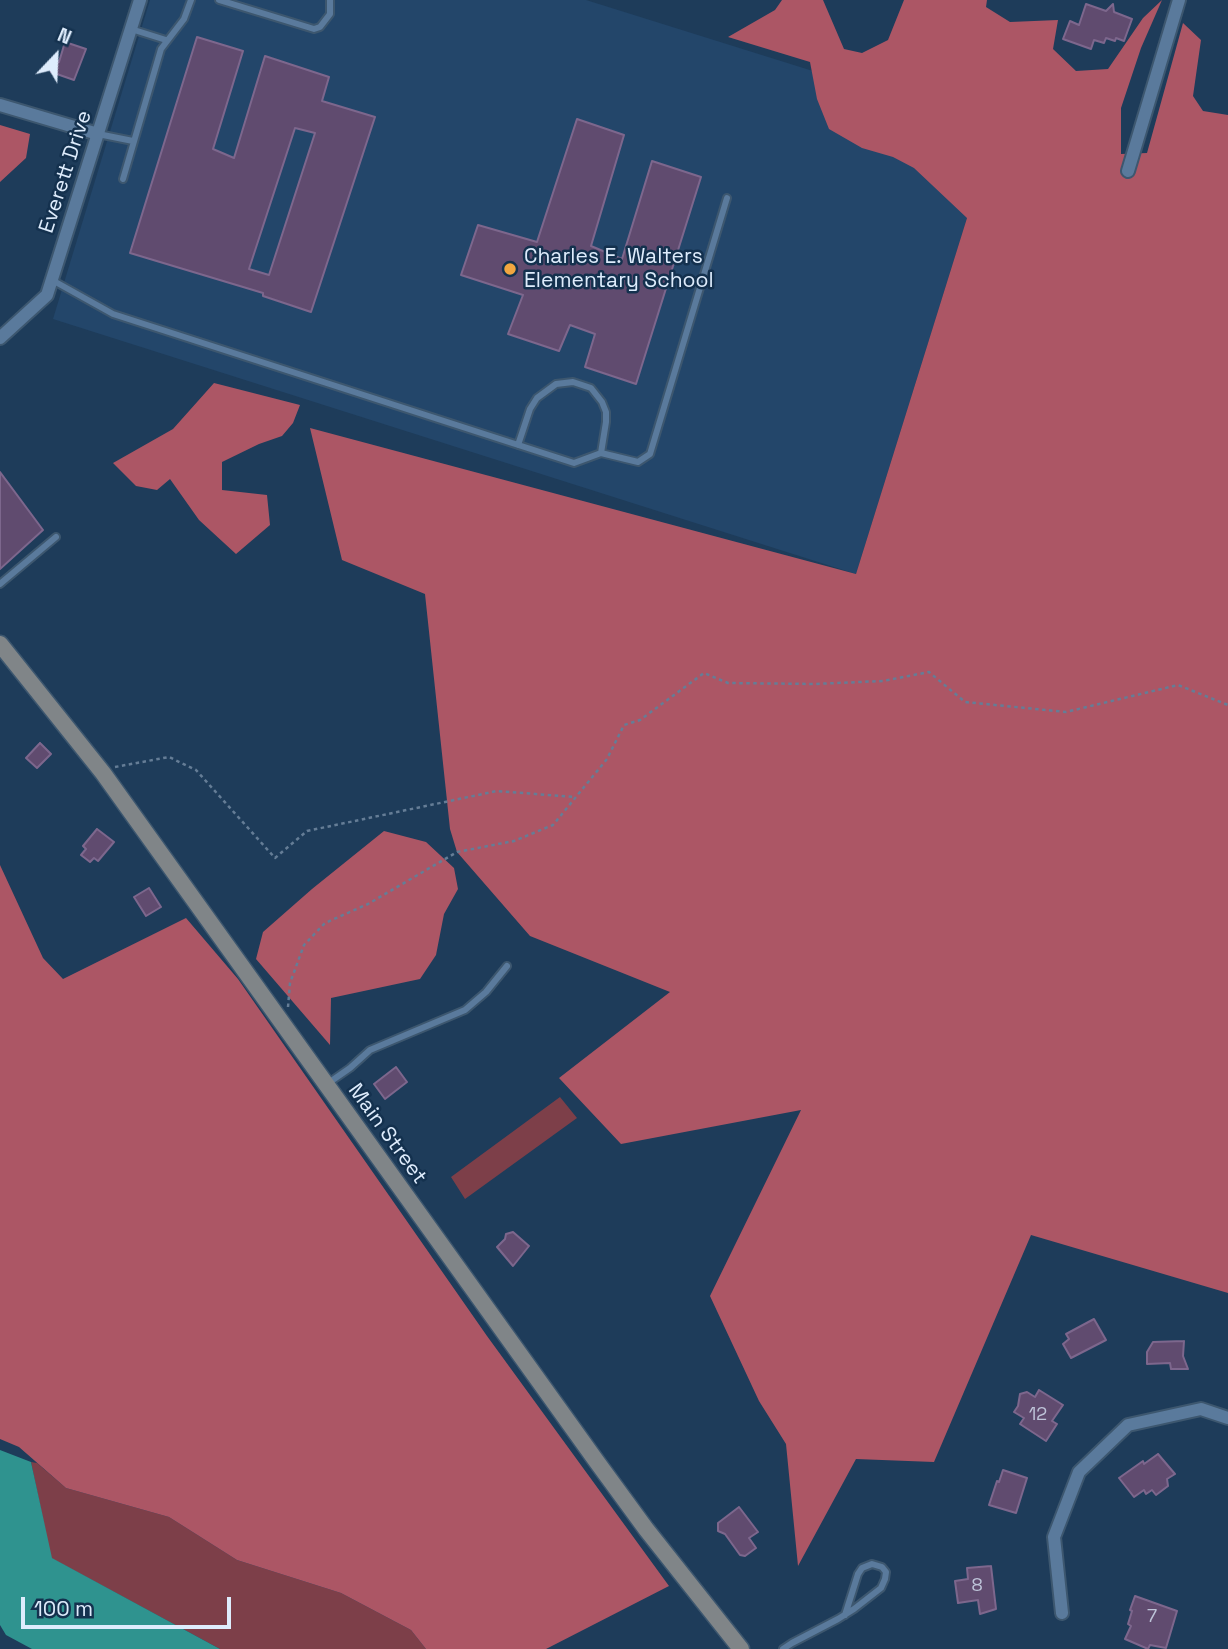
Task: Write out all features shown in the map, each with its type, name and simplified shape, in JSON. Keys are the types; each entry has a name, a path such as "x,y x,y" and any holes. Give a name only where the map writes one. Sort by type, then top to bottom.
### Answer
{"main road":[{"name":"Main Street","path":"0,644 103,773 646,1529 741,1649"}],"street":[{"name":"Everett Drive","path":"0,338 47,295 140,0"},
{"path":"1128,170 1179,0"},
{"path":"0,105 98,134"},
{"path":"1062,1612 1054,1537 1079,1472 1128,1425 1201,1409 1228,1418"}],"lane":[{"path":"123,179 161,49 184,19 191,0"},
{"path":"219,0 314,29 320,27 330,14 330,0"},
{"path":"131,29 166,40"},
{"path":"98,134 133,141"},
{"path":"52,281 113,314 574,463 601,453 638,461 650,454 727,198"},
{"path":"517,445 530,409 537,398 556,384 573,382 591,388 602,402 606,422 601,453"},
{"path":"0,584 56,537"},
{"path":"326,1085 351,1068 370,1050 466,1010 486,992 506,966"},
{"path":"783,1649 845,1615 881,1588 886,1579 886,1572 882,1567 872,1564 862,1568 855,1581 845,1615"}],"path":[{"path":"284,1026 290,983 304,945 325,923 368,904 457,852 514,841 553,825 607,759 624,724 640,720 704,673 728,683 814,684 883,681 929,672 965,702 1066,712 1178,685 1228,705"},
{"path":"103,773 112,768 169,757 195,770 275,858 307,831 497,792 576,797"}],"shaded area":[{"name":"Charles E. Walters Elementary School","path":"150,0 586,0 995,128 856,574 53,319"},
{"path":"782,0 823,0 844,49 862,53 888,40 904,0 987,0 986,7 1010,22 1058,20 1053,49 1076,71 1108,69 1143,18 1162,0 1141,48 1121,108 1121,154 1147,153 1183,23 1201,40 1193,96 1203,111 1228,115 1228,1293 1031,1235 934,1462 856,1459 798,1566 786,1444 759,1401 710,1296 801,1110 621,1144 559,1078 670,992 530,936 457,852 450,829 425,594 342,560 310,428 856,574 967,218 914,168 893,157 862,148 829,129 817,99 810,62 728,37 775,10"},
{"path":"0,125 30,134 26,158 0,182"},
{"path":"214,383 300,405 293,423 282,436 222,462 222,490 267,495 270,525 236,554 199,520 170,479 157,490 136,486 113,463 173,429"},
{"path":"384,831 426,842 454,868 458,889 444,914 436,955 420,979 331,998 330,1045 256,959 263,932"},
{"path":"0,865 43,958 63,979 186,918 238,979 487,1336 669,1586 546,1649 426,1649 411,1630 341,1593 237,1560 169,1517 66,1488 19,1447 0,1439"},
{"path":"560,1097 577,1118 465,1199 451,1177"},
{"path":"0,1450 31,1462 52,1558 220,1649 32,1649 6,1635 0,1625"},
{"path":"31,1462 37,1463 66,1488 169,1517 237,1560 341,1593 411,1630 426,1649 220,1649 51,1558"}],"building":[{"path":"1086,4 1106,11 1113,4 1114,12 1132,19 1124,41 1116,38 1115,41 1106,38 1104,43 1094,40 1091,49 1063,39 1070,21 1079,25"},
{"path":"197,37 243,51 213,149 234,158 265,56 329,77 322,101 375,117 311,312 263,296 263,293 130,253","holes":["295,128 315,133 269,275 249,269"]},
{"path":"65,42 86,49 74,80 51,72 55,60 59,62"},
{"path":"577,119 624,135 591,246 622,259 652,161 701,177 636,384 585,367 595,334 570,325 559,351 508,334 523,295 461,275 478,225 537,242"},
{"path":"0,472 43,530 0,569"},
{"path":"40,743 51,754 37,768 26,758"},
{"path":"97,829 114,842 98,861 94,858 90,862 81,855 86,849 83,846"},
{"path":"149,888 161,907 146,916 134,897"},
{"path":"396,1067 407,1082 385,1099 374,1084"},
{"path":"513,1232 529,1246 513,1266 497,1247 506,1234"},
{"path":"1094,1319 1106,1340 1071,1358 1063,1344 1069,1339 1066,1334"},
{"path":"1184,1341 1183,1356 1188,1369 1171,1369 1170,1363 1147,1364 1147,1352 1153,1342"},
{"path":"1039,1390 1063,1405 1052,1421 1057,1424 1046,1441 1020,1424 1024,1418 1014,1412 1020,1394 1027,1392 1035,1397"},
{"path":"1158,1454 1175,1474 1167,1479 1168,1486 1156,1495 1152,1490 1146,1494 1144,1490 1134,1497 1119,1478"},
{"path":"1003,1470 1027,1478 1016,1513 989,1505"},
{"path":"739,1507 758,1532 749,1538 756,1548 745,1556 740,1555 725,1534 718,1531 718,1523"},
{"path":"991,1566 996,1609 980,1614 978,1600 958,1603 955,1581 968,1579 967,1568"},
{"path":"1135,1596 1177,1611 1166,1648 1150,1645 1148,1649 1125,1639 1131,1626 1128,1624"}],"place":[{"name":"Charles E. Walters Elementary School","path":"510,269"}]}
